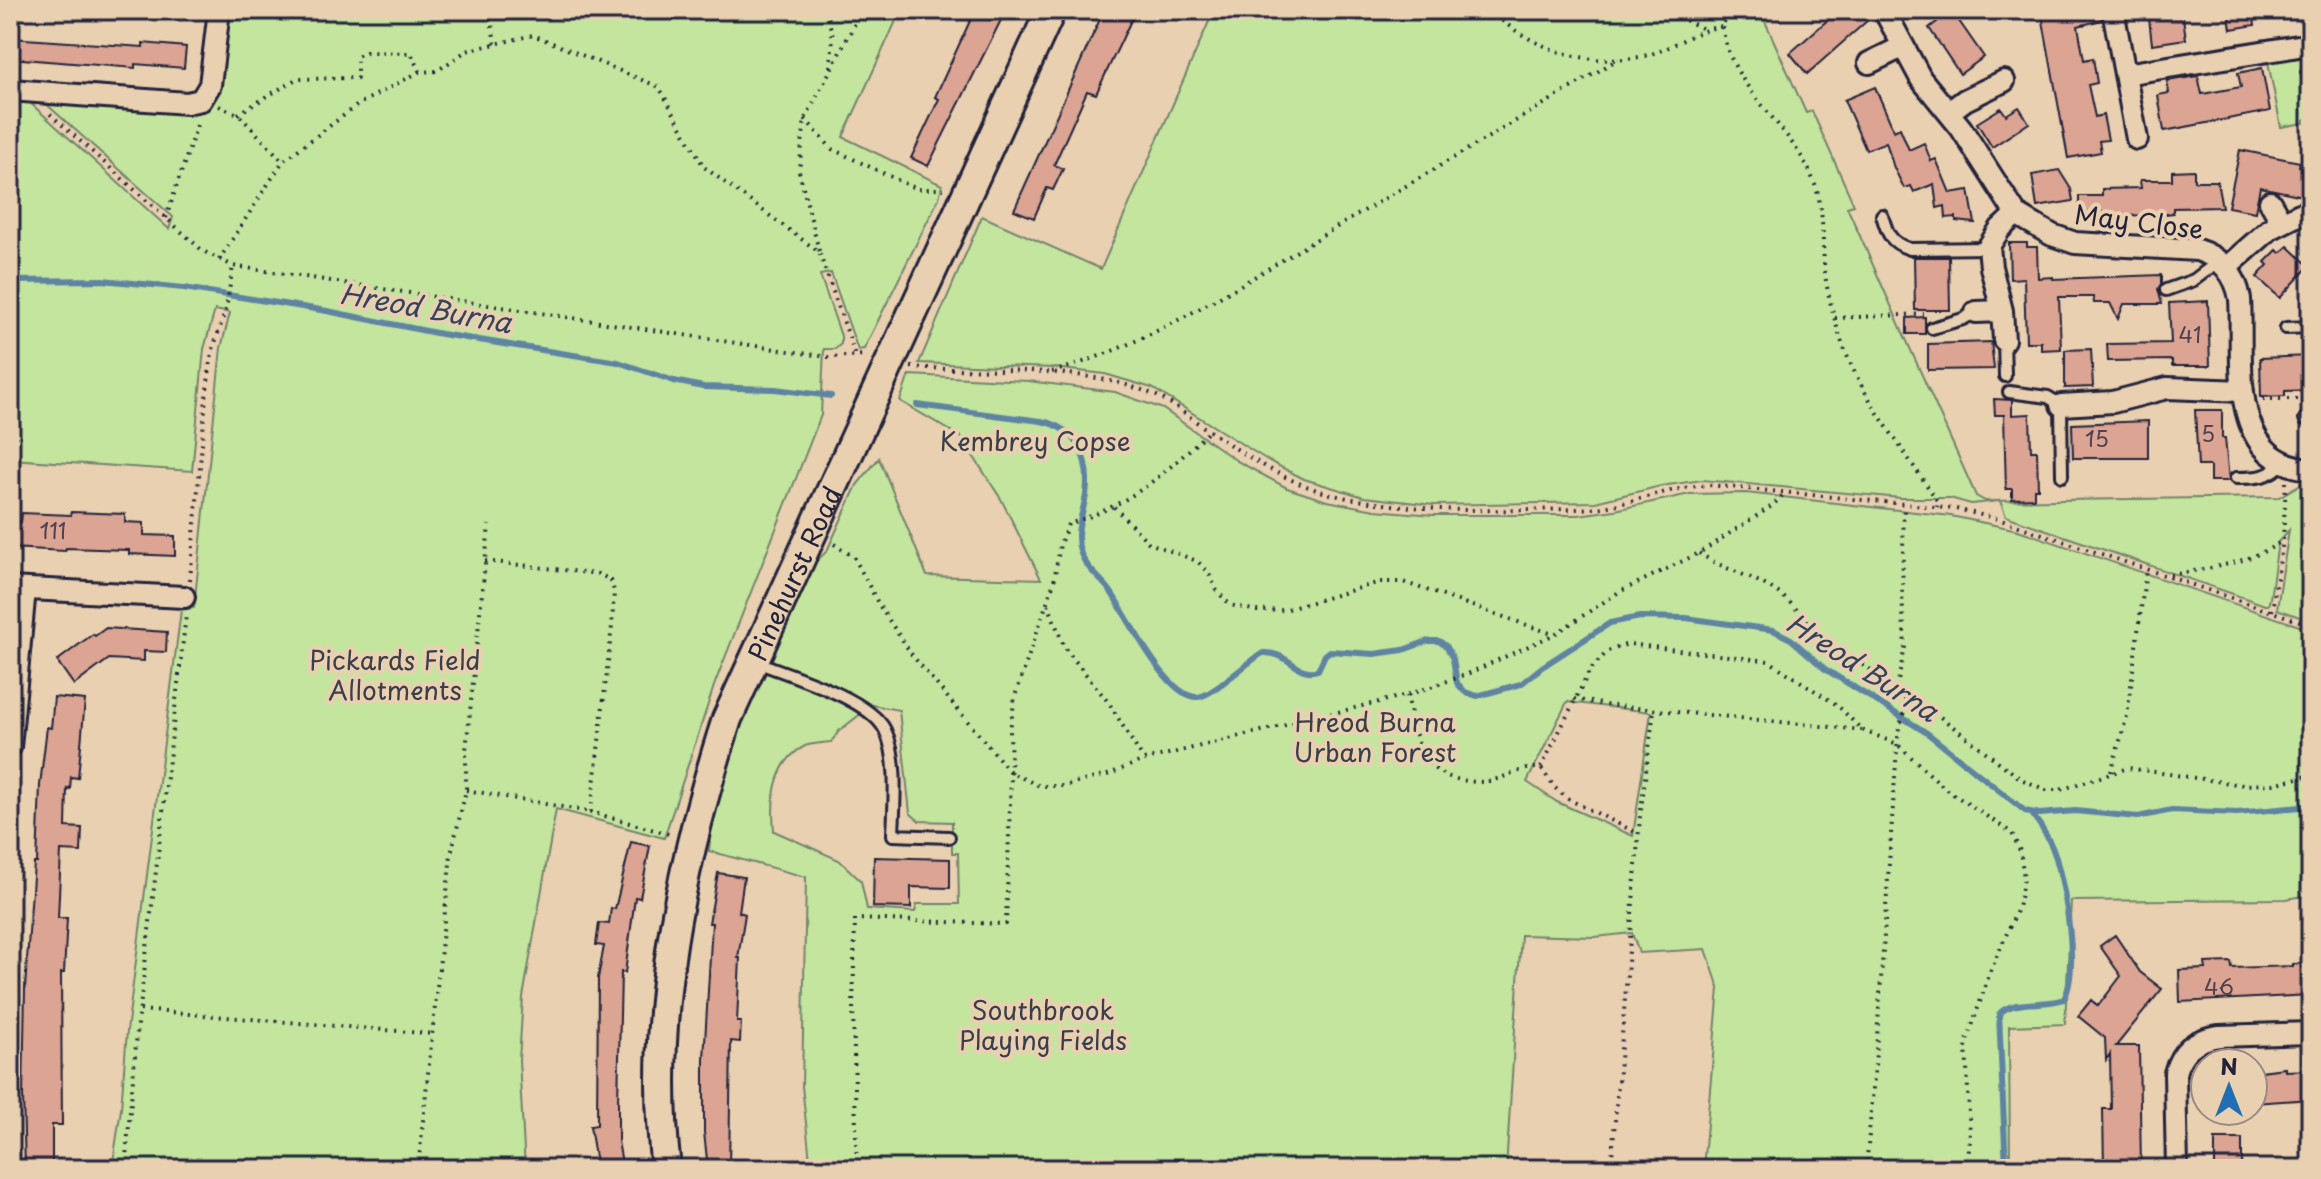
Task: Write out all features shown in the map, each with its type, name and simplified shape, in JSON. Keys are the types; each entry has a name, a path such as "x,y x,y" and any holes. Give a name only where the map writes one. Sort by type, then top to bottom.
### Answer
{"street":[{"path":"10,90 187,103 201,100 210,85 219,10"},
{"name":"Pinehurst Road","path":"666,1169 662,1117 664,1027 678,899 691,840 727,719 1051,10"},
{"path":"2113,10 2137,139"},
{"name":"May Close","path":"1891,13 1902,47 1925,86 1949,112 2016,214 2069,242 2188,249 2205,252 2223,264 2237,285 2240,299 2243,395 2247,417 2257,440 2295,465"},
{"path":"2125,74 2311,44"},
{"path":"1869,63 1902,47"},
{"path":"1949,112 1965,100 2004,81"},
{"path":"2270,202 2298,216"},
{"path":"2004,340 2002,311 1989,248 1995,233 2016,214"},
{"path":"2223,264 2298,216"},
{"path":"1976,312 2002,311"},
{"path":"2061,405 2113,402 2167,388 2243,395"},
{"path":"10,747 18,589 184,597"},
{"path":"2177,1169 2175,1073 2179,1058 2188,1048 2206,1038 2219,1036 2311,1033"}],"lane":[{"path":"1882,215 1890,239 1900,246 1910,249 1989,248"},
{"path":"2166,290 2194,280 2223,264"},
{"path":"1932,328 1976,312"},
{"path":"2286,328 2311,327"},
{"path":"2004,340 2005,376"},
{"path":"2009,392 2048,397 2061,405 2062,476"},
{"path":"2236,478 2262,478 2295,465"},
{"path":"753,660 850,699 874,716 885,730 894,768 893,835 949,837"}],"path":[{"path":"490,10 495,44"},
{"path":"826,10 833,37 830,73"},
{"path":"856,357 819,252 799,171 805,119 862,10"},
{"path":"1490,10 1520,35 1581,57 1618,59 1658,52 1706,30 1723,27"},
{"path":"1664,10 1706,30"},
{"path":"1727,10 1723,27 1726,49 1734,66 1797,148 1818,192 1823,215 1825,273 1835,318 1858,379 1938,502 1937,507"},
{"path":"219,260 283,161 359,104 419,72 437,71 466,51 533,35 659,87 704,167 819,252"},
{"path":"283,161 238,114 296,79 357,78 357,56 366,52 411,53 419,72"},
{"path":"1049,373 1088,362 1135,341 1240,284 1618,59"},
{"path":"37,92 39,104 44,109 203,251 233,266 828,357 876,353 904,367 1049,373 1105,379 1162,399 1269,469 1309,487 1340,497 1410,509 1586,509 1678,488 1709,485 1937,507 1998,519 2311,625"},
{"path":"166,218 199,120 201,100"},
{"path":"805,119 832,149 917,189 967,189"},
{"path":"125,1169 140,1010 183,649 184,597 190,582 206,397 212,352 226,309 233,266"},
{"path":"1835,318 1931,314"},
{"path":"2243,395 2304,399 2308,419"},
{"path":"857,1169 853,1010 855,919 1006,924 1010,730 1015,696 1054,582 1060,544 1068,524 1133,497 1209,431"},
{"path":"2272,611 2283,540 2286,481 2295,465"},
{"path":"812,530 854,557 879,605 912,655 1011,773 1040,786 1064,786 1107,775 1144,760 1407,695 1465,675 1555,634 1619,592 1699,553 1772,506 1786,492"},
{"path":"1904,505 1902,594 1905,647 1898,694 1935,713 2021,779 2046,790 2060,790 2128,768 2243,785 2273,784 2311,775"},
{"path":"1114,507 1149,543 1197,561 1230,605 1257,611 1285,610 1380,582 1403,582 1555,634"},
{"path":"418,1169 451,854 466,790 466,750 489,525"},
{"path":"2167,576 2236,563 2267,551 2283,540"},
{"path":"1699,553 1714,564 1758,581 1783,596 1849,658 1897,686"},
{"path":"485,561 598,574 611,580 614,591 612,626 591,812"},
{"path":"2111,772 2127,716 2147,569"},
{"path":"1047,602 1064,647 1109,703 1144,760"},
{"path":"1541,768 1590,670 1608,651 1628,644 1769,661 1837,705 1862,730"},
{"path":"1407,695 1417,738 1428,765 1445,777 1492,781 1529,767 1541,768"},
{"path":"1574,699 1862,730 1897,744 1947,790 2012,833 2020,851 2024,878 2018,908 1990,972 1966,1044 1970,1139 1967,1169"},
{"path":"1866,1169 1897,744 1899,727 1907,707 1905,699"},
{"path":"1611,1169 1639,834 1654,710"},
{"path":"1541,768 1555,788 1568,799 1639,834"},
{"path":"466,790 591,812 691,840"},
{"path":"140,1010 434,1034"}],"green space":[{"name":"Pickards Field Allotments","path":"224,10 901,10 843,137 942,185 939,198 864,349 858,350 831,273 820,275 841,344 835,349 824,349 821,415 715,683 664,838 556,809 523,997 519,1060 525,1169 112,1169 181,610 194,608 221,348 230,313 215,310 204,349 192,471 10,459 10,99 27,100 169,229 173,217 44,102 210,105"},
{"path":"1214,10 1760,10 1806,113 1812,111 1854,205 1847,207 1976,496 1985,501 2279,497 2304,482 2311,482 2311,621 2277,609 2289,530 2278,542 2270,599 2265,605 2006,516 2000,501 1971,504 1950,498 1901,498 1702,480 1595,502 1434,505 1364,497 1304,479 1269,461 1152,388 1105,374 1054,368 919,363 982,216 1101,269"},
{"path":"2311,56 2311,118 2304,120 2304,123 2281,127 2268,62"},
{"path":"909,375 1028,381 1115,392 1163,409 1237,461 1287,488 1327,501 1375,510 1433,515 1578,515 1690,494 1746,493 1951,516 2018,530 2311,630 2311,895 2286,899 2071,901 2065,1024 2009,1026 2010,1169 1703,1169 1719,988 1706,949 1639,953 1632,933 1595,937 1521,935 1506,1169 811,1169 802,1086 806,877 709,851 715,788 798,579 827,551 857,485 879,458 927,576 1041,579 1001,499 961,437 900,401","holes":["1567,702 1651,712 1633,836 1557,802 1527,782","872,705 899,710 910,813 919,821 952,822 952,853 958,853 959,904 917,904 915,912 867,909 861,881 839,860 774,831 776,783 786,762 805,746 831,742 839,731"]}],"building":[{"path":"975,10 1006,10 928,166 911,158"},
{"path":"1104,10 1136,10 1096,94 1087,91 1054,165 1063,169 1053,190 1047,188 1034,218 1014,210"},
{"path":"1839,10 1860,10 1868,20 1807,74 1790,53"},
{"path":"1930,10 1975,10 1959,21 1984,57 1960,74 1929,28 1938,21"},
{"path":"2041,10 2100,10 2102,20 2078,26 2084,60 2093,58 2097,83 2088,85 2095,117 2103,115 2108,140 2099,141 2101,152 2068,158"},
{"path":"2148,10 2182,10 2186,39 2152,44"},
{"path":"2228,10 2253,10 2255,25 2231,29"},
{"path":"10,38 186,47 184,68 135,64 135,68 10,58"},
{"path":"2262,68 2270,111 2164,131 2158,95 2169,93 2167,81 2198,76 2202,94 2241,87 2238,73"},
{"path":"1875,87 1894,131 1900,128 1909,150 1924,143 1931,161 1936,159 1950,193 1969,190 1975,223 1956,221 1956,217 1946,218 1945,206 1937,208 1934,184 1914,192 1911,186 1904,188 1886,142 1866,150 1844,100"},
{"path":"2019,107 2029,123 1992,147 1977,123 2001,108 2006,115"},
{"path":"2240,150 2300,162 2299,166 2309,168 2303,196 2260,187 2255,212 2228,207"},
{"path":"2059,170 2071,189 2073,201 2037,207 2032,175"},
{"path":"2194,170 2194,181 2217,181 2222,207 2173,208 2173,213 2158,215 2102,216 2102,212 2079,213 2079,196 2102,196 2102,189 2141,188 2140,180 2172,180 2172,171"},
{"path":"2009,243 2027,243 2027,247 2037,247 2038,278 2161,275 2158,289 2162,304 2124,304 2118,319 2110,303 2094,303 2093,297 2059,297 2061,349 2041,350 2041,342 2026,342 2024,278 2010,279"},
{"path":"2288,246 2309,266 2280,298 2257,277 2268,265 2265,262 2277,250 2280,253"},
{"path":"1914,257 1949,257 1950,310 1915,310"},
{"path":"2208,301 2210,366 2172,366 2172,360 2108,361 2107,344 2171,343 2169,303"},
{"path":"1925,317 1925,334 1907,334 1907,318"},
{"path":"1991,342 1994,369 1928,370 1928,344"},
{"path":"2091,349 2093,387 2065,388 2065,350"},
{"path":"2311,356 2311,390 2285,391 2285,396 2261,397 2260,358"},
{"path":"1994,399 2012,400 2012,415 2030,414 2031,451 2037,451 2038,489 2034,489 2034,498 2012,499 2012,489 2006,489 2004,415 1995,415"},
{"path":"2195,410 2222,410 2222,438 2225,438 2229,481 2210,481 2210,466 2198,466"},
{"path":"2148,421 2148,458 2073,458 2072,424"},
{"path":"71,512 125,514 125,522 144,523 144,535 175,536 175,556 129,554 129,550 10,548 11,521 21,522 22,513 71,515"},
{"path":"106,628 167,632 166,652 144,651 144,661 109,659 74,685 57,661"},
{"path":"54,697 85,700 78,778 71,777 70,789 67,788 66,827 82,828 81,852 61,851 58,918 67,918 64,973 61,973 62,1125 52,1125 52,1169 25,1169 25,988 34,863 37,863 40,785"},
{"path":"631,842 650,846 640,898 635,897 625,973 621,972 618,1141 623,1169 604,1169 603,1162 596,1163 590,1126 597,1125 598,978 604,946 596,945 599,923 609,924 611,908 615,909"},
{"path":"874,857 950,859 950,888 911,887 911,908 873,907"},
{"path":"718,873 744,877 739,912 745,914 738,958 737,1022 741,1022 740,1042 731,1041 729,1169 708,1169 704,1132 704,1059 712,923 709,923"},
{"path":"2115,935 2140,972 2162,989 2116,1046 2139,1046 2141,1169 2104,1169 2103,1109 2111,1109 2110,1054 2106,1060 2105,1038 2078,1016 2091,1000 2098,1006 2121,976 2100,946"},
{"path":"2231,962 2232,968 2311,963 2311,995 2180,1002 2179,970 2206,969 2205,963"},
{"path":"2269,1070 2311,1070 2311,1099 2269,1102"},
{"path":"2215,1139 2242,1139 2242,1169 2215,1169"}],"waterway":[{"name":"Hreod Burna","path":"10,281 102,280 184,288 618,362 674,381 703,387 775,389 831,396"},
{"name":"Hreod Burna","path":"917,405 1041,421 1064,430 1072,438 1079,447 1086,469 1086,495 1078,531 1081,554 1111,592 1161,671 1186,694 1204,695 1263,653 1272,653 1310,671 1318,670 1330,651 1374,654 1439,641 1447,647 1453,659 1457,683 1465,692 1477,696 1521,684 1610,623 1640,617 1686,618 1773,630 1791,639 1825,669 1927,733 2025,811 2040,814 2075,811 2138,817 2172,810 2237,813 2311,806"},
{"path":"2006,1169 1999,1014 2021,1004 2064,999 2071,969 2067,909 2060,872 2049,840 2032,814"}],"park label":[{"name":"Kembrey Copse","path":"1035,440"},
{"name":"Hreod Burna Urban Forest","path":"1375,736"},
{"name":"Southbrook Playing Fields","path":"1043,1024"}]}
